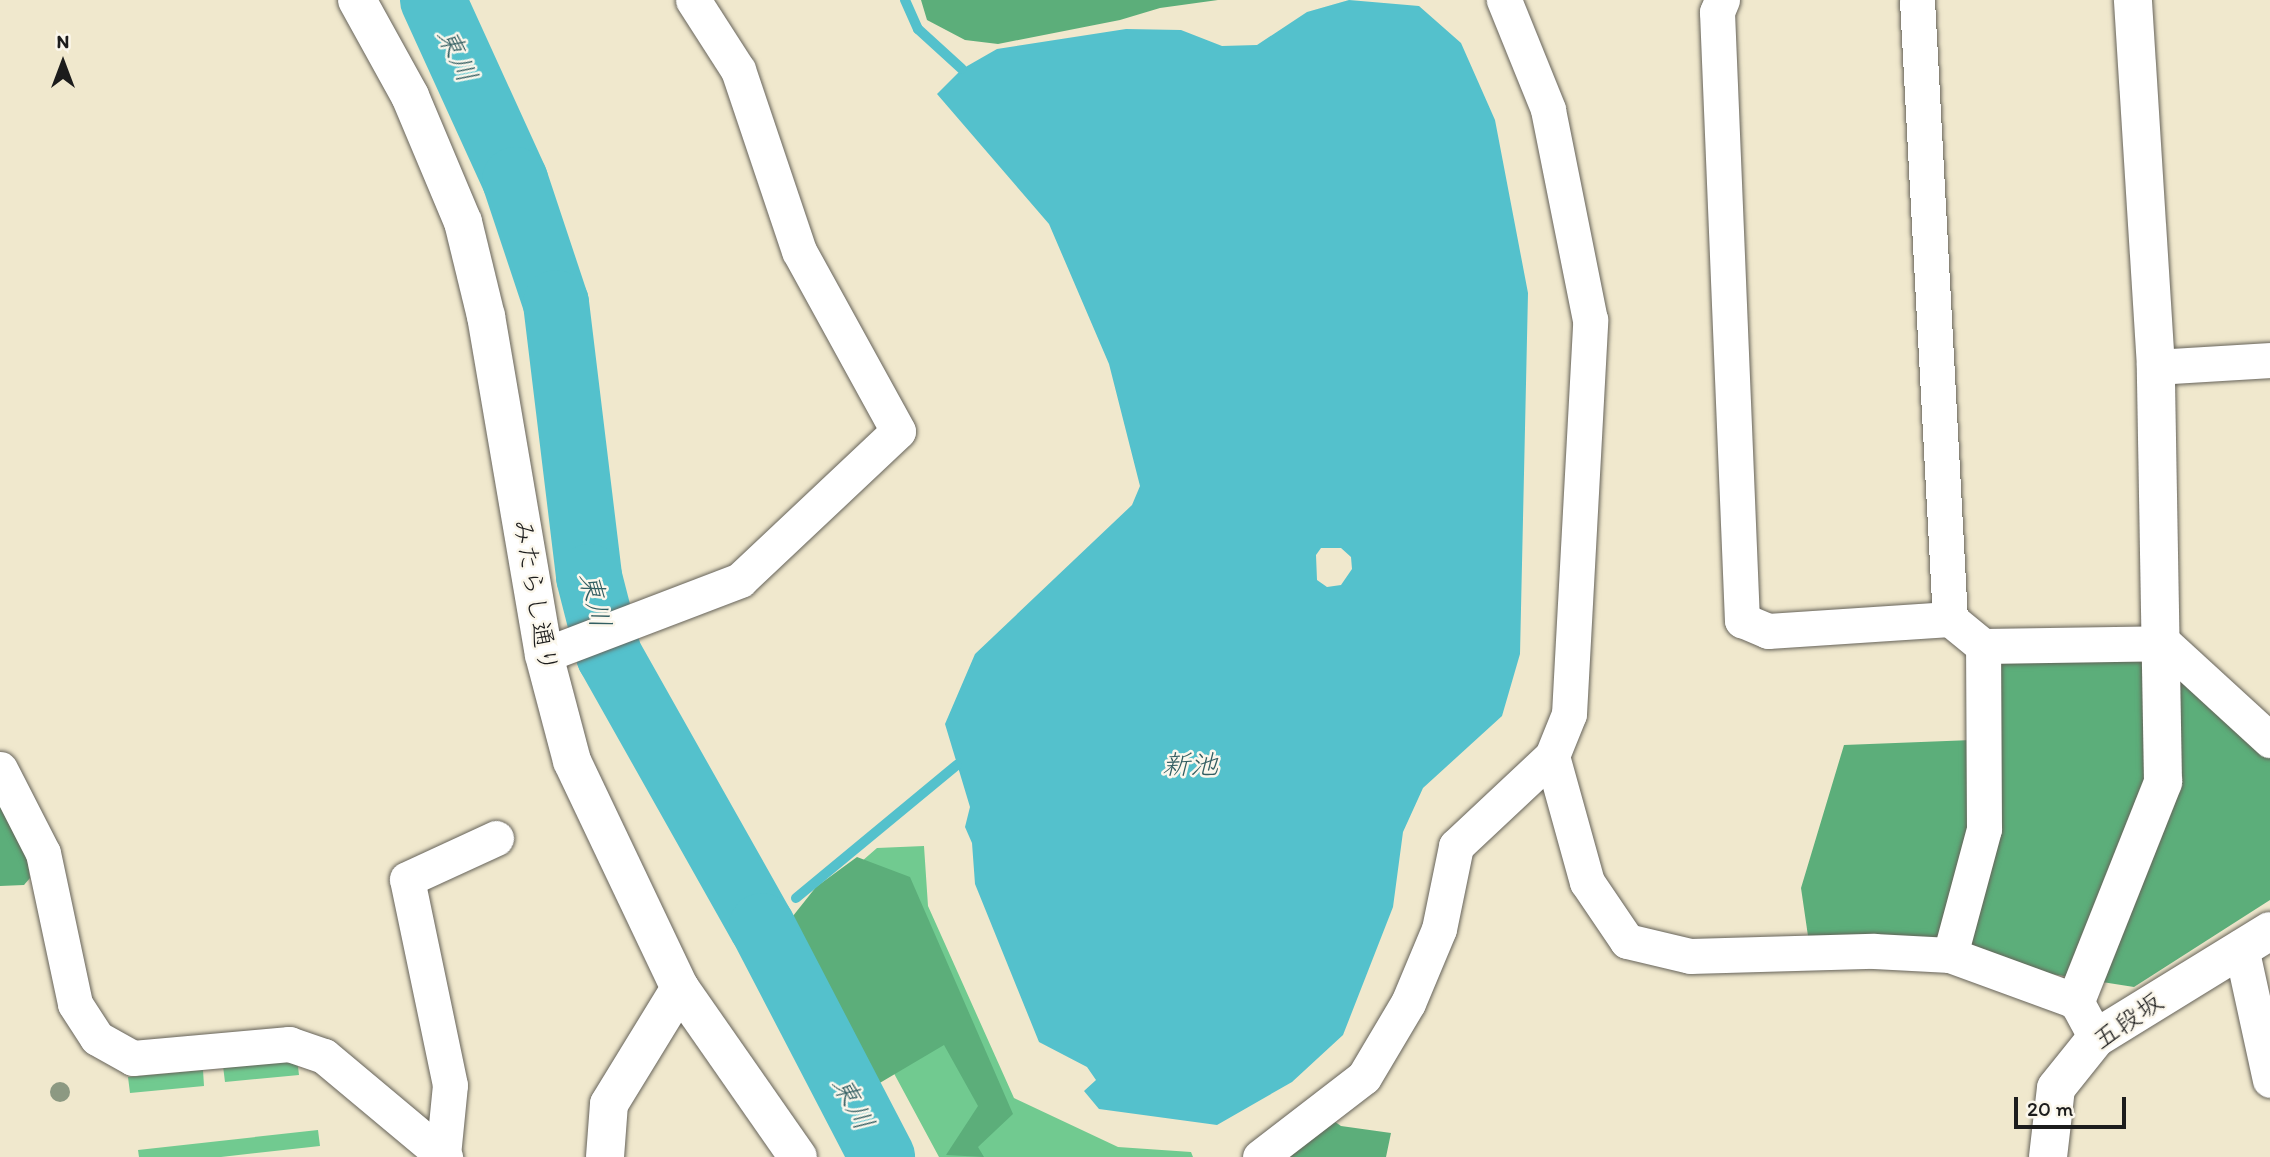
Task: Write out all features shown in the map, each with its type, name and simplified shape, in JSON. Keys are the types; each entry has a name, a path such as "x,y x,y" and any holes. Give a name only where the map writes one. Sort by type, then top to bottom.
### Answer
{"street":[{"name":"みたらし通り","path":"357,0 410,96 463,222 486,316 544,655 572,761 680,988 798,1157"},
{"path":"544,655 740,580 898,431 799,251 738,70 693,0"},
{"path":"1260,1157 1364,1077 1408,1003 1439,929 1456,846 1552,756 1570,701 1590,320 1548,109 1504,0"},
{"path":"1722,0 1717,12 1742,620 1768,631 1950,619 1983,646 2164,643 2270,740"},
{"path":"1917,0 1950,619"},
{"path":"2076,1001 2163,782 2164,643 2156,367 2133,0"},
{"path":"2156,367 2270,360"},
{"path":"1950,955 1984,828 1983,646"},
{"path":"1552,756 1587,882 1627,941 1690,956 1874,951 1950,955 2076,1001 2096,1038"},
{"path":"0,769 43,853 75,1004 97,1038 133,1058 289,1044 324,1056 444,1156"},
{"path":"444,1156 450,1085 407,879 496,838"},
{"path":"2255,939 2269,1072"},
{"name":"五段坂","path":"2048,1157 2056,1088 2096,1038 2255,939"},
{"path":"605,1157 609,1104 680,988"}],"green space":[{"path":"921,0 1218,0 1160,8 1120,20 998,44 965,40 927,20"},
{"path":"2150,656 2254,732 2270,758 2270,900 2134,987 1808,936 1801,888 1844,745 1998,739 2000,657"},
{"path":"0,804 27,856 30,878 24,885 0,886"},
{"path":"924,846 928,906 1014,1098 1118,1147 1191,1152 1193,1157 939,1157 806,910 877,848"},
{"path":"857,857 910,877 1013,1114 978,1147 984,1157 946,1155 978,1106 944,1045 878,1084 785,926 816,887"},
{"path":"297,1059 299,1075 225,1082 223,1066"},
{"path":"203,1070 204,1086 130,1093 128,1077"},
{"path":"1331,1119 1341,1126 1391,1133 1386,1157 1278,1157"},
{"path":"318,1130 320,1146 221,1157 139,1157 138,1150"}],"water":[{"name":"新池","path":"1349,0 1419,6 1461,43 1495,120 1528,293 1520,654 1502,716 1423,788 1403,832 1393,907 1343,1035 1292,1082 1217,1125 1099,1109 1084,1091 1096,1080 1087,1067 1039,1042 975,884 972,843 965,827 970,807 945,724 975,654 1132,505 1140,486 1109,364 1049,224 937,94 962,69 997,49 1126,29 1181,30 1222,46 1257,45 1307,12","holes":["1321,548 1341,548 1351,557 1352,569 1341,585 1327,587 1317,580 1316,555"]}],"waterway":[{"name":"東川","path":"433,0 515,180 556,303 589,577 609,655 762,926 882,1157"},
{"path":"905,0 918,29 962,69"},
{"path":"796,898 957,765"}]}
